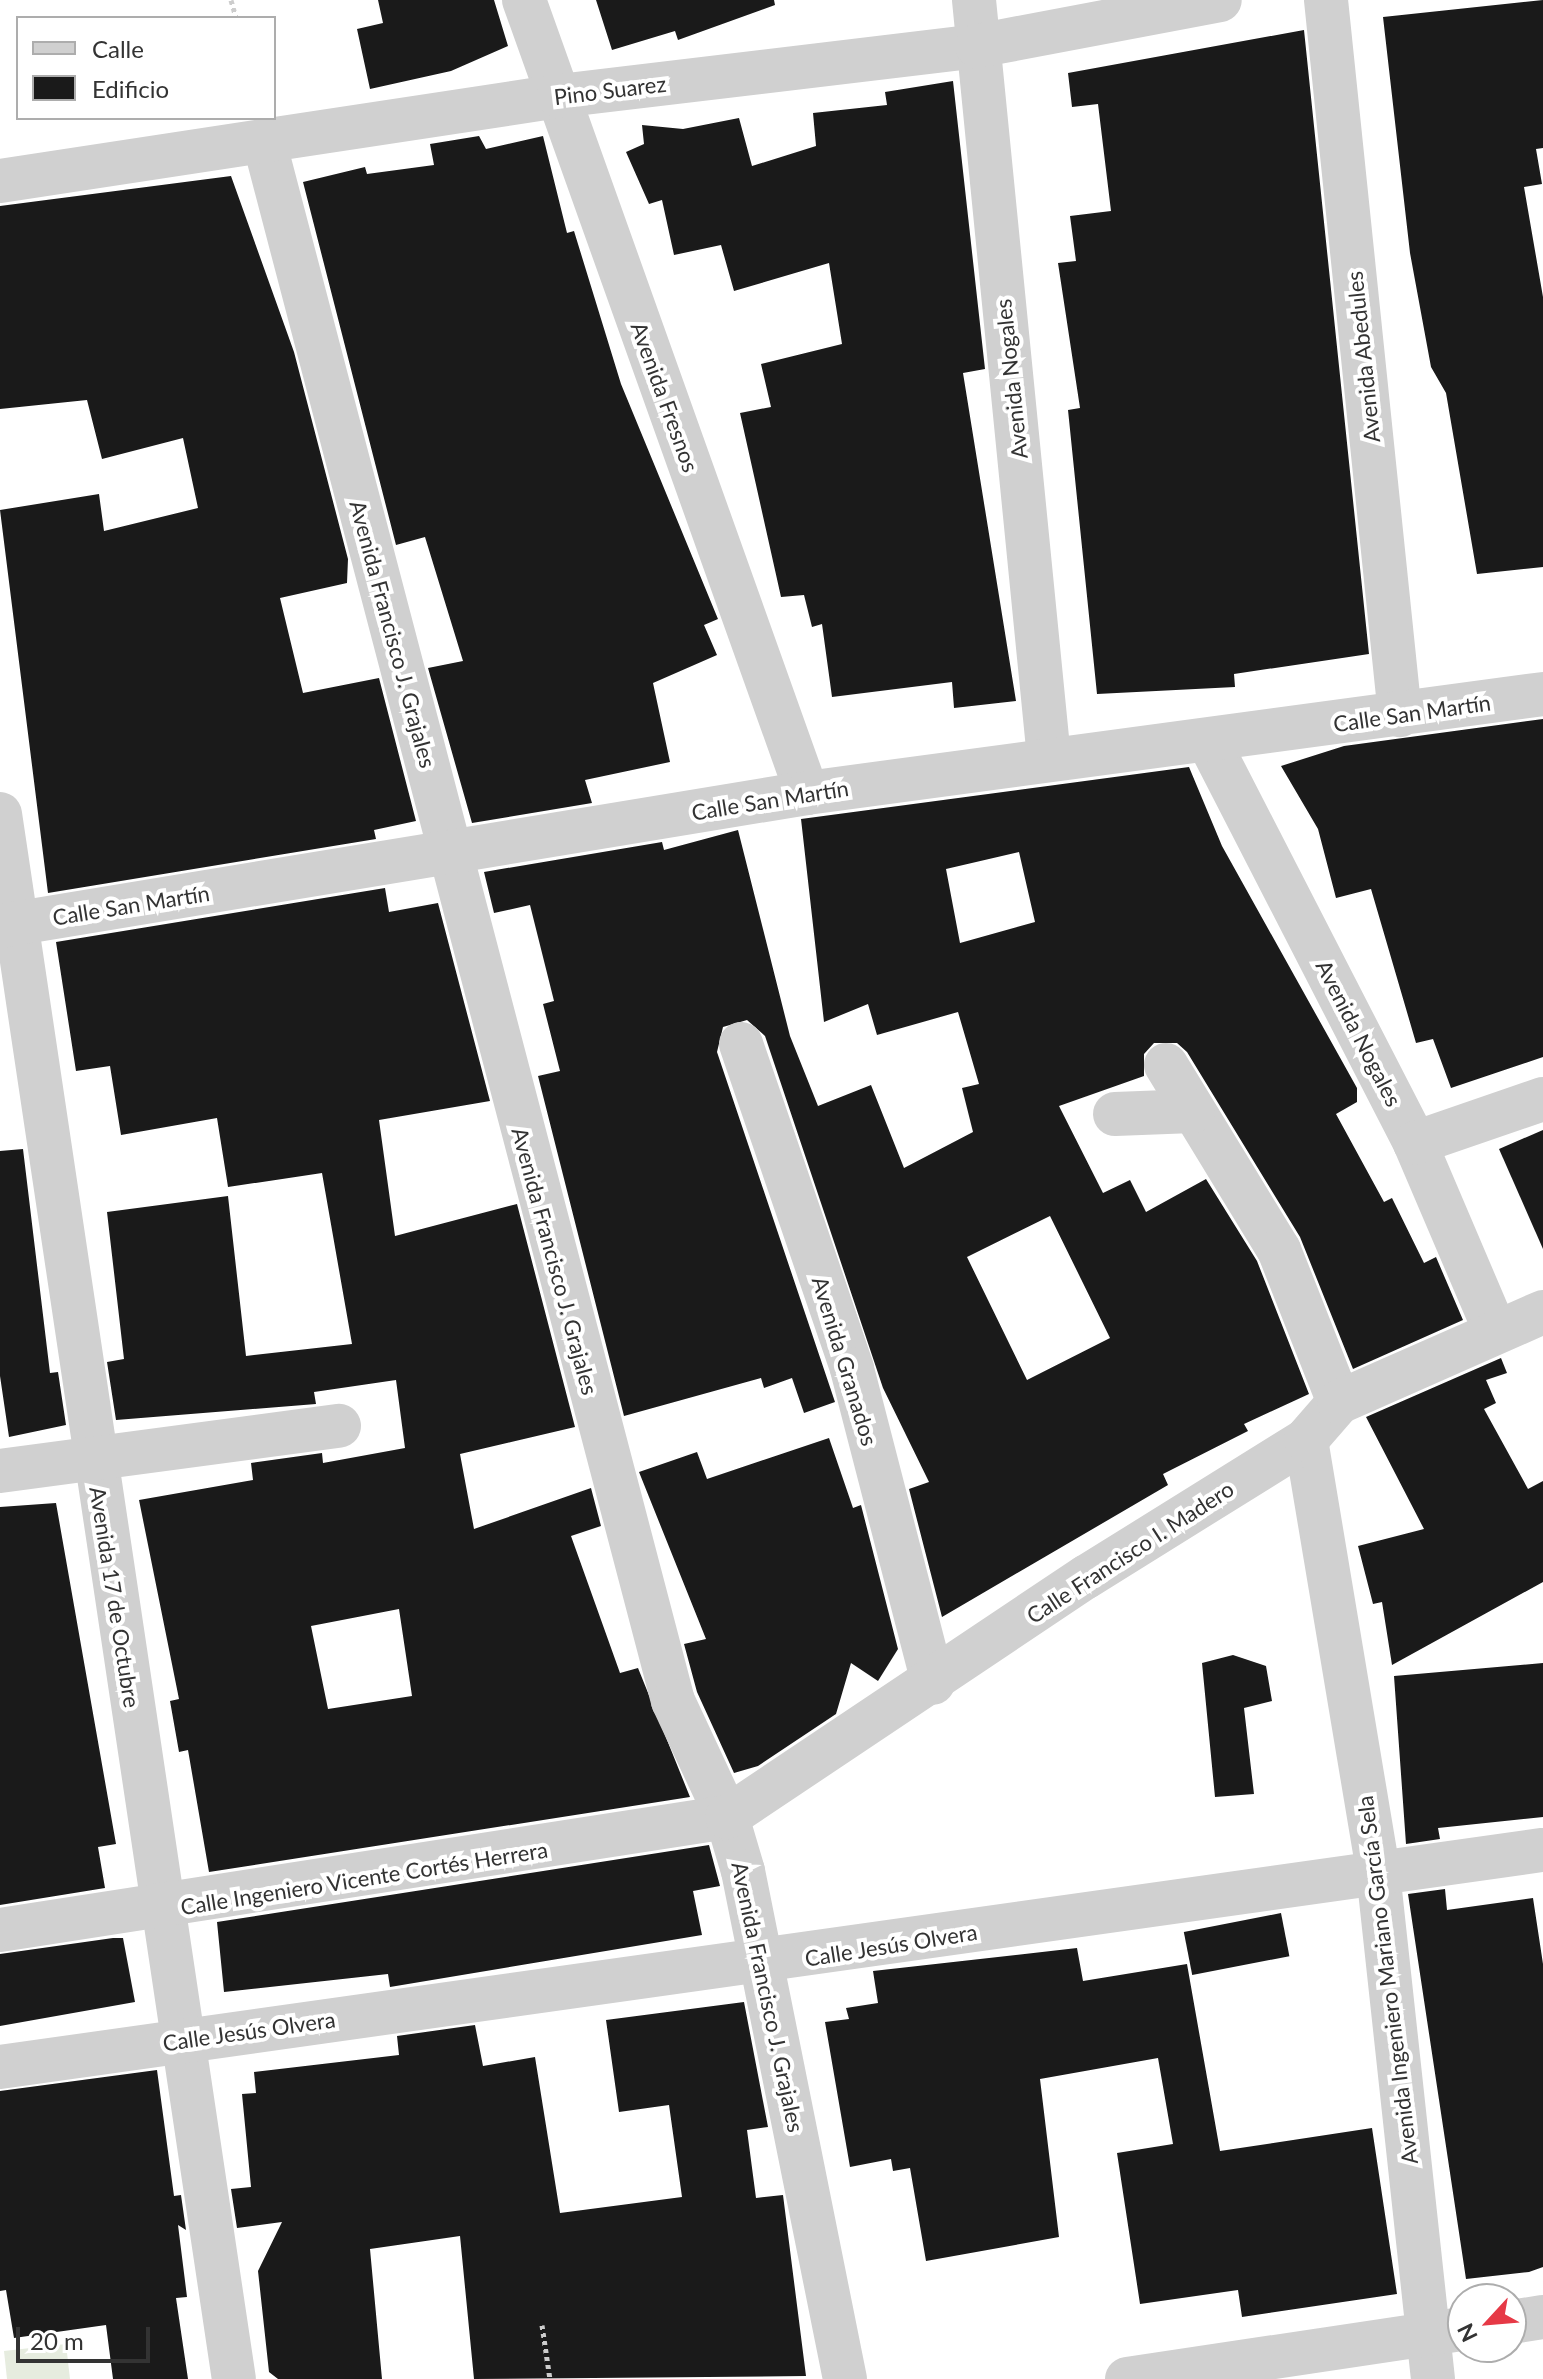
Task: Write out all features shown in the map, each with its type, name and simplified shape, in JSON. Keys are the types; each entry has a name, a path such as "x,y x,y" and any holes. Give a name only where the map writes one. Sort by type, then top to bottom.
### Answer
{"street":[{"name":"Avenida Fresnos","path":"524,0 807,793"},
{"name":"Avenida Nogales","path":"974,0 1049,758"},
{"name":"Pino Suarez","path":"0,181 559,96 977,46 1220,0"},
{"name":"Avenida Abedules","path":"1326,0 1400,715"},
{"name":"Avenida Francisco J. Grajales","path":"264,141 673,1701 727,1817 766,1965 845,2379"},
{"name":"Calle San Martín","path":"8,925 807,793 1049,758 1209,742 1543,694"},
{"name":"Avenida Nogales","path":"1209,742 1415,1143 1495,1331"},
{"name":"Avenida 17 de Octubre","path":"0,814 8,925 165,1909 234,2379"},
{"name":"Avenida Granados","path":"741,1044 852,1369 933,1683"},
{"path":"1166,1065 1279,1250 1339,1402"},
{"path":"1415,1143 1543,1099"},
{"path":"1115,1114 1193,1111"},
{"name":"Calle Francisco I. Madero","path":"727,1817 1306,1440 1339,1402 1543,1312"},
{"path":"0,1471 339,1426"},
{"name":"Avenida Ingeniero Mariano García Sela","path":"1306,1440 1378,1872 1445,2331 1433,2379"},
{"name":"Calle Ingeniero Vicente Cortés Herrera","path":"0,1930 165,1909 727,1817"},
{"name":"Calle Jesús Olvera","path":"0,2067 185,2039 766,1965 1543,1850"},
{"path":"1127,2379 1445,2331"}],"path":[{"path":"542,2325 550,2379"}],"shaded area":[{"path":"66,2344 70,2379 7,2379 4,2351"}],"building":[{"path":"378,0 494,0 508,46 451,71 370,89 357,29 383,23"},
{"path":"596,0 774,0 775,5 678,40 675,31 612,50"},
{"path":"1543,0 1543,148 1536,149 1542,184 1524,187 1543,297 1543,567 1477,574 1446,393 1431,367 1410,253 1383,17"},
{"path":"1304,30 1369,654 1234,674 1235,687 1097,694 1068,410 1080,408 1058,263 1076,261 1070,216 1111,211 1098,104 1072,107 1068,73"},
{"path":"953,81 985,369 963,373 1016,701 954,708 952,682 832,697 822,624 812,627 804,595 781,597 740,413 771,407 761,364 842,344 829,263 734,291 721,245 674,255 662,200 649,204 626,152 644,144 642,125 683,129 739,118 752,166 816,146 813,113 887,105 885,92"},
{"path":"479,136 486,149 543,136 567,233 574,231 621,384 718,619 704,625 717,655 653,683 670,762 585,780 592,803 472,823 428,668 463,661 425,537 396,545 303,182 365,167 367,174 434,165 430,144"},
{"path":"231,176 294,352 348,559 347,583 280,598 303,693 379,678 416,821 374,830 376,839 48,893 0,510 99,494 104,531 198,508 183,438 102,459 87,400 0,409 0,206"},
{"path":"1543,719 1543,1057 1451,1088 1433,1039 1416,1043 1371,889 1336,898 1318,829 1281,766 1344,746"},
{"path":"1189,767 1222,846 1357,1088 1357,1102 1336,1114 1384,1202 1392,1198 1424,1263 1436,1257 1463,1320 1353,1369 1300,1237 1187,1052 1177,1043 1154,1043 1144,1054 1144,1076 1059,1106 1103,1193 1130,1180 1146,1212 1206,1179 1257,1261 1309,1394 1244,1424 1248,1431 1163,1474 1168,1485 942,1617 909,1489 929,1482 883,1388 765,1036 747,1020 723,1027 717,1052 835,1402 804,1413 792,1378 764,1388 761,1378 624,1416 538,1076 560,1071 543,1004 554,1001 530,905 494,913 484,872 662,842 664,850 738,830 790,1036 818,1106 871,1085 904,1168 973,1132 962,1088 979,1084 958,1012 877,1035 868,1004 824,1022 801,819","holes":["1019,852 1035,922 960,943 946,869","1050,1216 1110,1338 1027,1380 967,1257"]},
{"path":"385,888 389,912 438,903 490,1101 379,1120 395,1236 517,1204 575,1427 460,1454 474,1529 591,1488 601,1526 571,1536 620,1673 638,1668 690,1797 209,1872 188,1750 179,1752 170,1701 179,1699 139,1500 253,1480 251,1463 322,1453 323,1463 405,1448 396,1380 314,1392 316,1404 116,1420 107,1362 124,1359 107,1212 228,1196 246,1356 352,1344 322,1173 228,1187 217,1118 121,1135 110,1066 76,1071 56,942","holes":["399,1609 412,1696 328,1709 311,1626"]},
{"path":"1543,1130 1543,1249 1499,1149"},
{"path":"23,1149 50,1373 58,1372 66,1425 9,1437 0,1376 0,1151"},
{"path":"1501,1358 1507,1373 1486,1380 1496,1403 1484,1409 1528,1489 1543,1481 1543,1582 1392,1665 1382,1602 1373,1604 1358,1546 1424,1529 1366,1417"},
{"path":"829,1438 853,1508 861,1505 898,1649 878,1681 851,1663 836,1714 758,1766 734,1773 697,1692 684,1644 706,1639 639,1472 697,1452 707,1479"},
{"path":"56,1503 116,1844 98,1847 105,1888 0,1905 0,1507"},
{"path":"1233,1655 1266,1666 1272,1701 1244,1708 1254,1794 1215,1797 1202,1663"},
{"path":"1543,1663 1543,1817 1438,1828 1440,1839 1406,1844 1394,1676"},
{"path":"709,1845 720,1886 693,1891 702,1935 390,1987 388,1974 224,1992 217,1922"},
{"path":"1445,1889 1447,1910 1533,1898 1543,1964 1543,2267 1529,2272 1466,2279 1408,1894"},
{"path":"1281,1913 1289,1956 1192,1975 1184,1932"},
{"path":"123,1938 135,2002 0,2026 0,1954"},
{"path":"1077,1948 1083,1981 1187,1964 1220,2151 1372,2128 1397,2294 1242,2317 1238,2290 1140,2304 1117,2153 1173,2144 1158,2058 1040,2079 1059,2237 926,2261 910,2168 893,2171 891,2159 850,2167 825,2022 849,2019 846,2008 878,2003 873,1971"},
{"path":"744,2002 768,2127 747,2130 756,2198 783,2195 806,2376 474,2379 460,2236 370,2249 382,2379 278,2379 269,2372 258,2271 282,2222 237,2228 231,2189 251,2187 242,2094 256,2093 254,2072 399,2055 397,2036 475,2025 483,2066 535,2057 560,2213 682,2197 669,2105 619,2112 606,2020"},
{"path":"157,2070 174,2196 181,2195 186,2230 178,2225 187,2297 176,2298 188,2379 113,2379 106,2325 14,2338 6,2290 0,2291 0,2091"}]}
